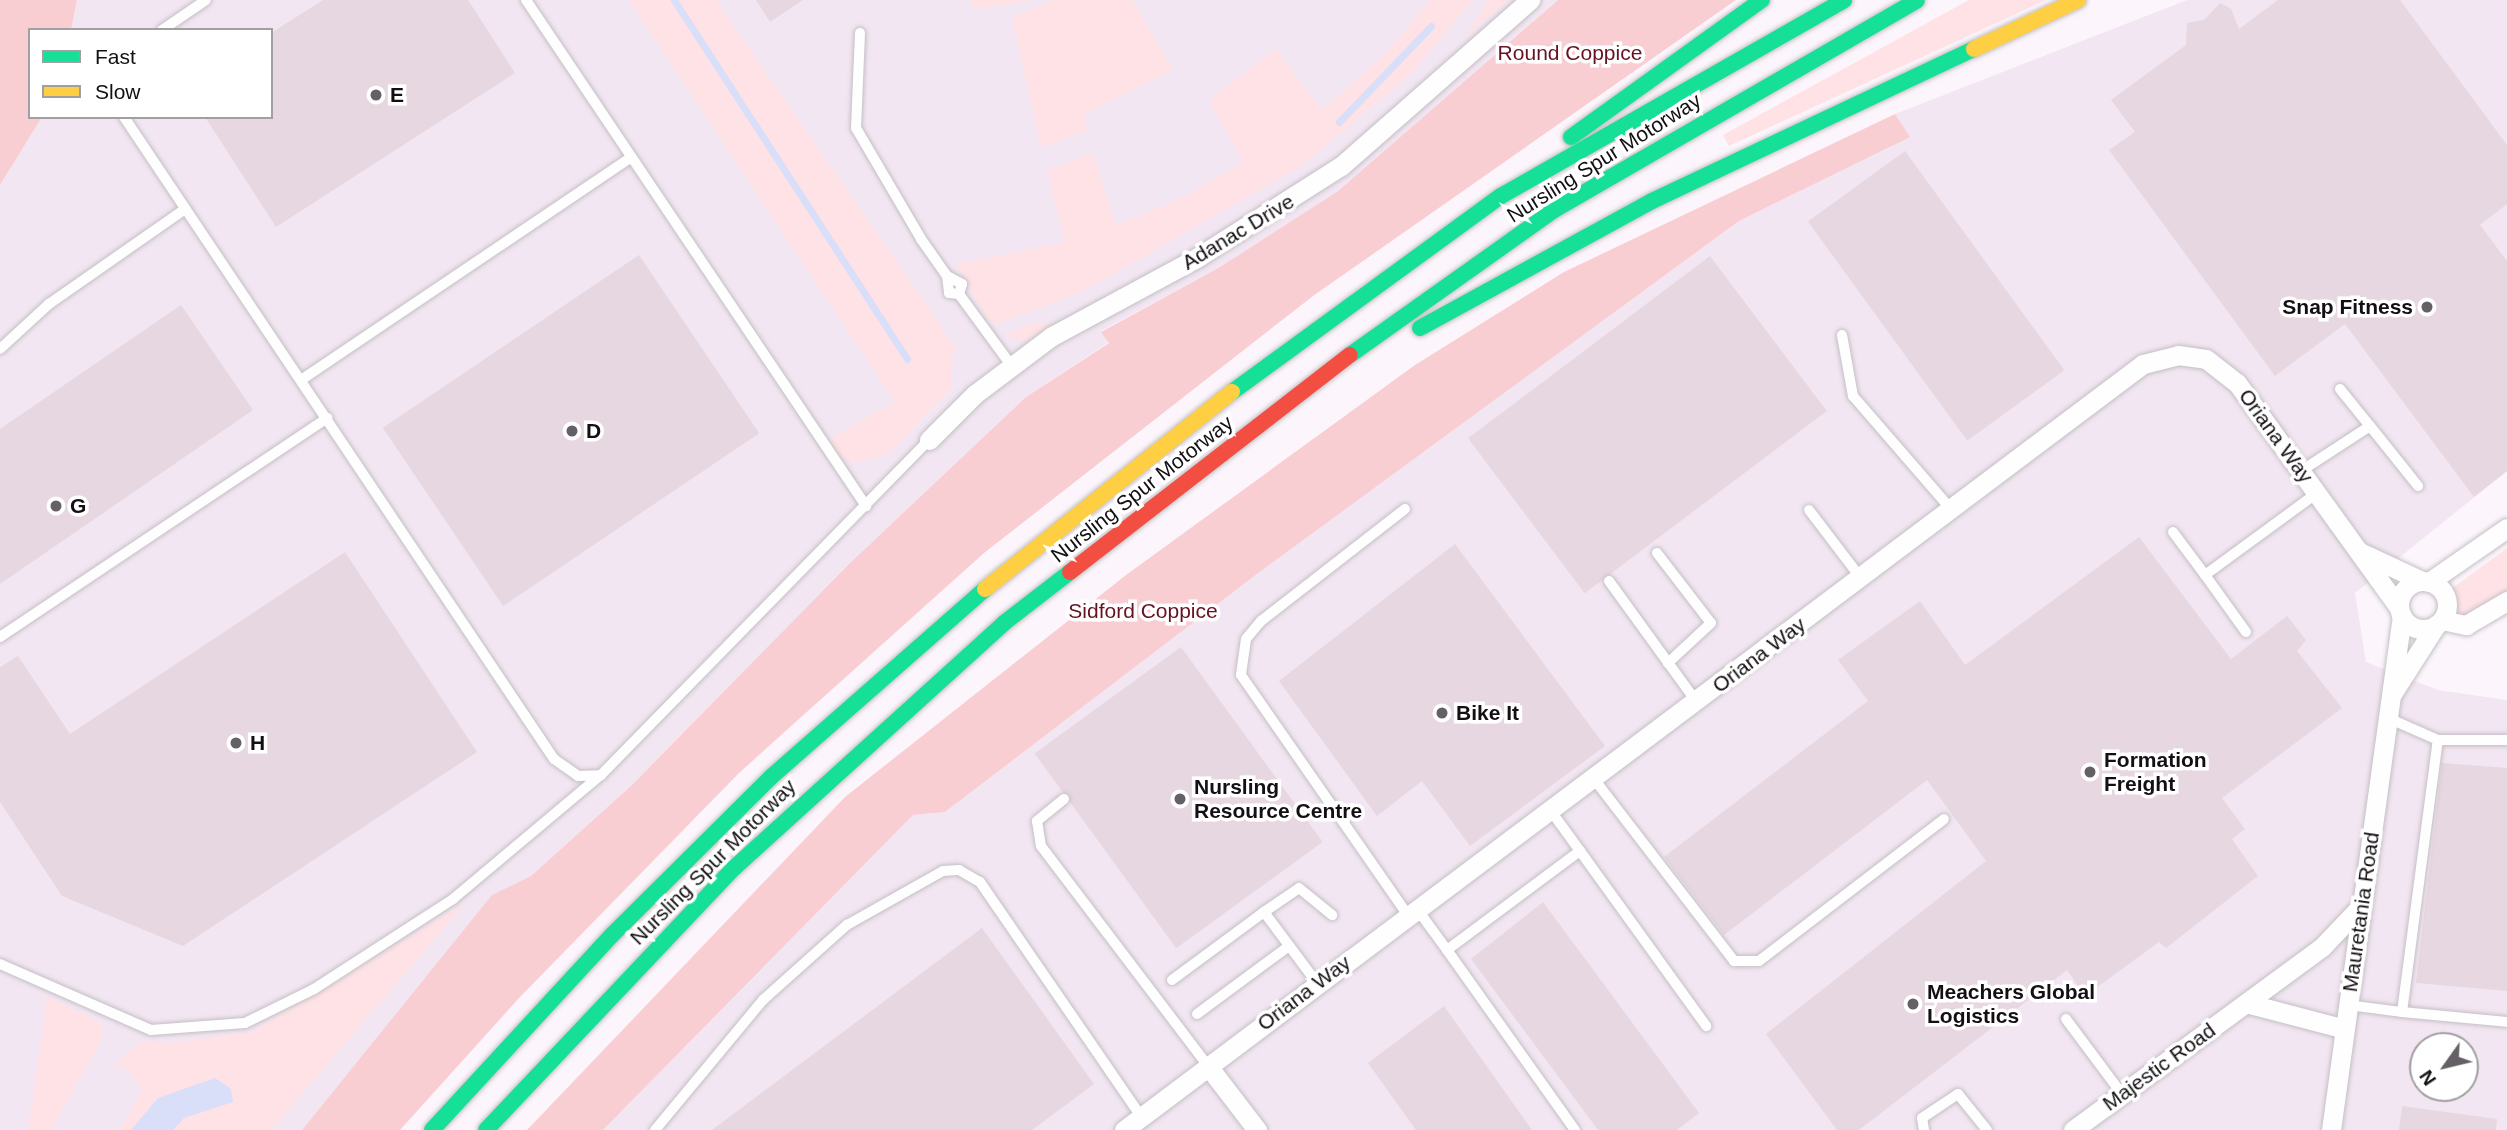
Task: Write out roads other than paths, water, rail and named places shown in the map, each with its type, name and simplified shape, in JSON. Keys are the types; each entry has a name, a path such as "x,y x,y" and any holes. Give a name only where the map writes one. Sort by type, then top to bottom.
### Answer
{"highway":[{"path":"1502,196 1614,101 1762,0"},
{"name":"Nursling Spur Motorway","path":"432,1130 612,935 876,679 1173,435 1502,196 1844,0"},
{"name":"Nursling Spur Motorway","path":"486,1130 734,867 871,737 1004,623 1276,412 1554,210 1917,0"},
{"path":"1276,412 1652,201 2078,0"}],"street":[{"name":"Adanac Drive","path":"929,440 1011,365 1301,195 1530,0"},
{"name":"Oriana Way","path":"1124,1130 1140,1115 1594,779 2144,364 2178,355 2206,359 2237,383 2360,552 2400,612"},
{"path":"2507,528 2426,581 2407,586 2400,612 2420,628 2439,622 2466,625 2507,601"},
{"name":"Oriana Way","path":"2360,552 2426,581"},
{"path":"2426,581 2446,597 2439,622"},
{"name":"Mauretania Road","path":"2331,1130 2392,694 2400,612"},
{"name":"Mauretania Road","path":"2392,694 2439,622"},
{"name":"Majestic Road","path":"2073,1130 2322,947 2361,905"},
{"path":"2246,1003 2345,1029"},
{"path":"1208,1066 1257,1130"}],"lane":[{"path":"165,28 206,0"},
{"path":"526,0 866,506"},
{"path":"860,33 856,128 947,276 944,286 958,294 1011,365"},
{"path":"125,119 554,759 578,776 601,775"},
{"path":"301,380 631,157"},
{"path":"0,349 49,304 185,209"},
{"path":"1842,335 1853,396 1951,509"},
{"path":"2340,389 2418,486"},
{"path":"0,637 327,418"},
{"path":"2301,471 2370,426"},
{"path":"0,964 151,1030 245,1023 313,989 453,899 601,775 929,440"},
{"path":"2205,575 2317,493"},
{"path":"1405,509 1261,621 1246,639 1241,675 1412,912 1447,950 1575,1130"},
{"path":"1809,510 1861,578"},
{"path":"2172,532 2246,632"},
{"path":"1657,553 1711,623 1668,663"},
{"path":"1609,581 1696,702"},
{"path":"2388,719 2438,740 2507,740"},
{"path":"2402,1012 2438,740"},
{"path":"1594,779 1734,961 1759,961 1944,819"},
{"path":"1064,799 1037,821 1041,846 1208,1066"},
{"path":"1551,811 1706,1026"},
{"path":"1447,950 1580,851"},
{"path":"655,1130 763,1000 847,925 943,871 959,870 980,882 1140,1115"},
{"path":"1172,980 1299,888 1332,915"},
{"path":"1264,912 1317,983"},
{"path":"1197,1014 1289,946"},
{"path":"2348,1005 2507,1022"},
{"path":"2066,1019 2122,1094"},
{"path":"1924,1130 1922,1118 1958,1094 1987,1130"}],"water":[{"path":"215,1078 231,1089 233,1102 184,1118 173,1130 131,1130 158,1098"}],"waterway":[{"path":"674,0 907,359"},
{"path":"1339,122 1431,26"}],"place":[{"name":"E","path":"376,95"},
{"name":"Snap Fitness","path":"2427,307"},
{"name":"D","path":"572,431"},
{"name":"G","path":"56,506"},
{"name":"Bike It","path":"1442,713"},
{"name":"H","path":"236,743"},
{"name":"Formation Freight","path":"2090,772"},
{"name":"Nursling Resource Centre","path":"1180,799"},
{"name":"Meachers Global Logistics","path":"1913,1004"}],"park label":[{"name":"Round Coppice","path":"1570,53"},
{"name":"Sidford Coppice","path":"1143,611"}]}
